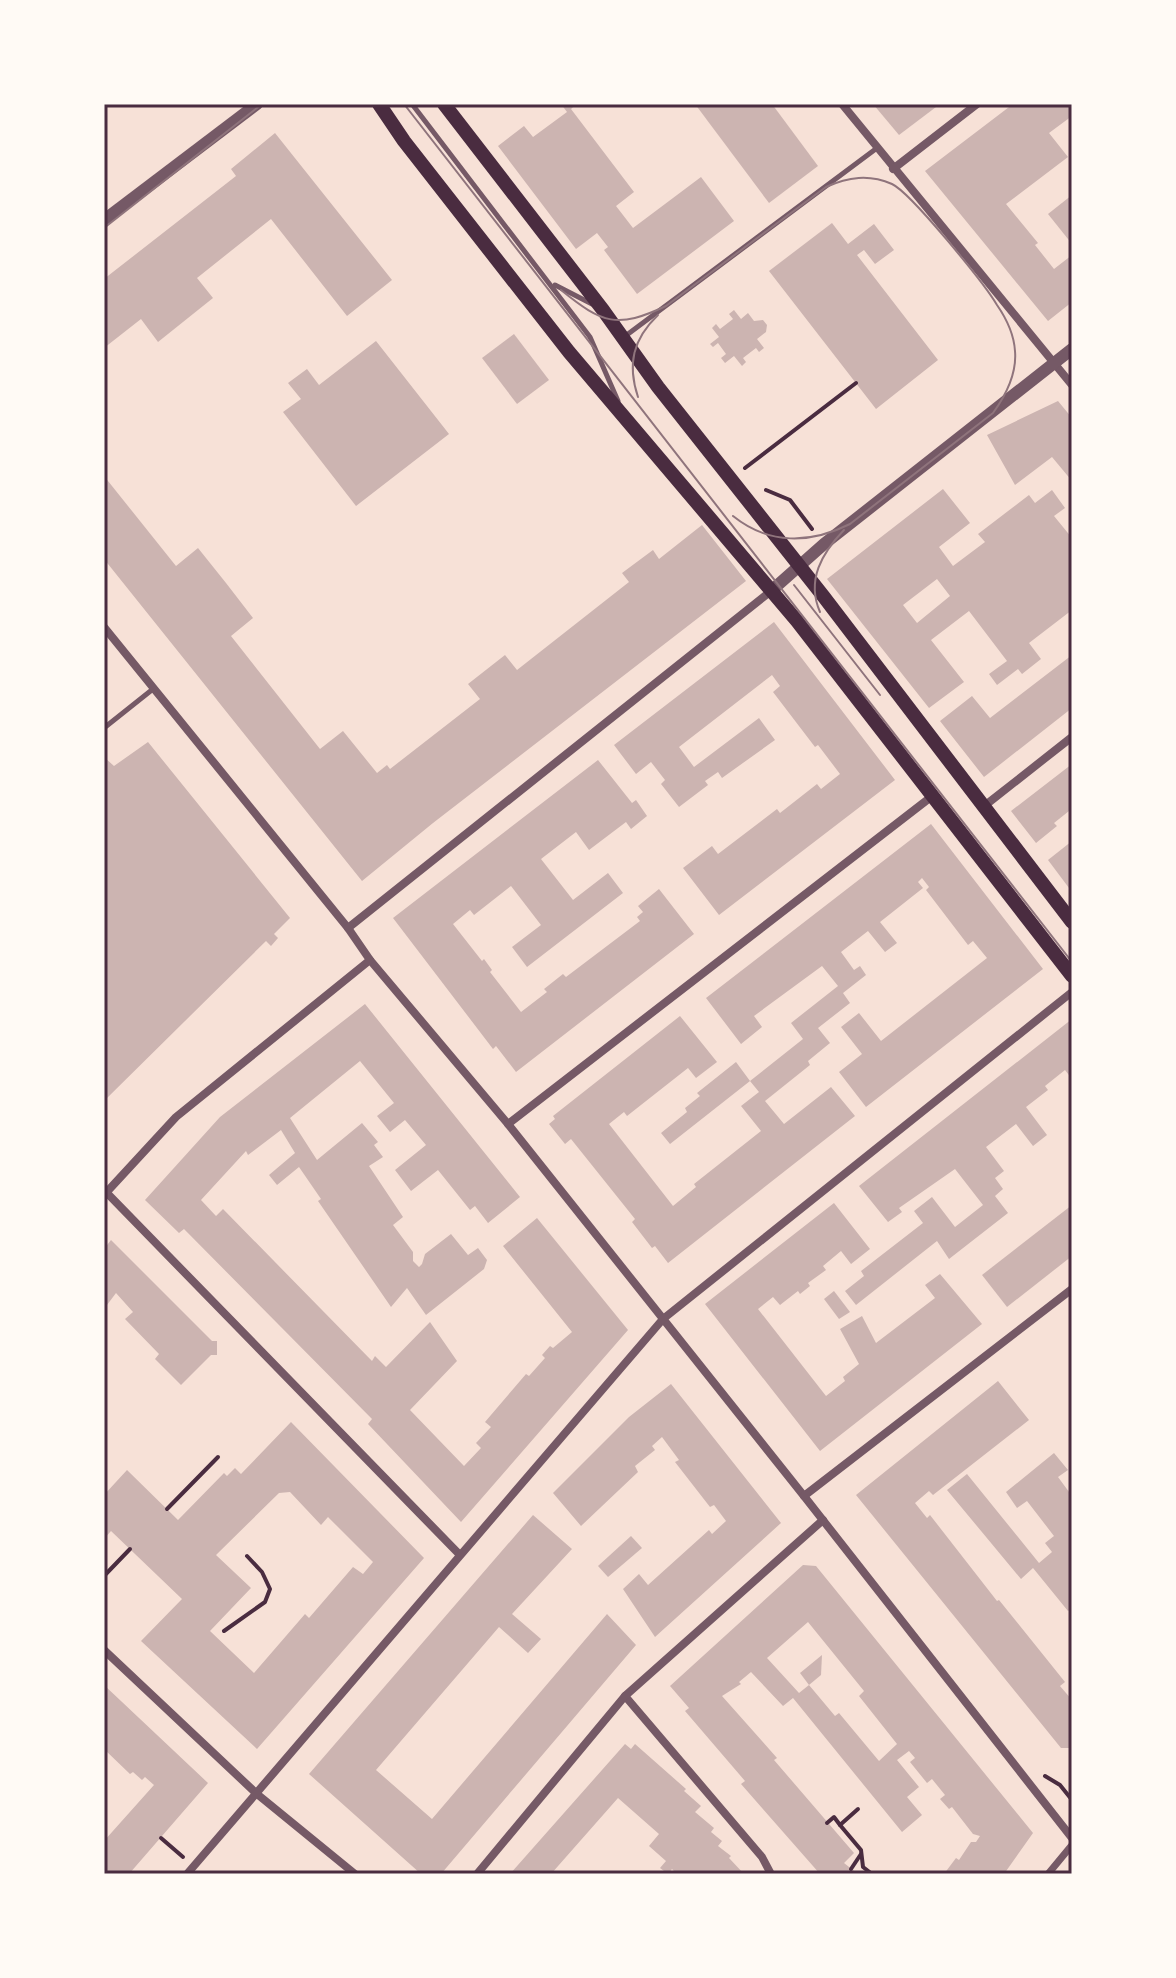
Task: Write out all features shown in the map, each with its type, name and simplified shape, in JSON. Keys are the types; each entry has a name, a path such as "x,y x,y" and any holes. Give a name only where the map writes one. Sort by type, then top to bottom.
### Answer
{"main road":[{"path":"379,104 404,141 559,340 771,591 1072,976"},
{"path":"444,104 1072,922"}],"street":[{"path":"104,220 257,104"},
{"path":"842,104 1072,385"},
{"path":"893,169 977,104"},
{"path":"348,928 771,591 824,544 1072,349"},
{"path":"104,627 348,928 370,960 508,1124 1072,1838"},
{"path":"983,807 1072,737"},
{"path":"508,1124 931,797"},
{"path":"370,960 176,1117 105,1194 459,1554"},
{"path":"190,1870 663,1319 1072,992"},
{"path":"804,1496 1072,1289"},
{"path":"477,1874 625,1696 823,1520"},
{"path":"104,1650 257,1794 355,1874"},
{"path":"625,1696 762,1857 771,1874"},
{"path":"1048,1874 1072,1845"}],"lane":[{"path":"412,104 590,337 622,412"},
{"path":"623,338 877,148"},
{"path":"551,282 603,310"},
{"path":"104,728 154,688"}],"path":[{"path":"730,479 856,383"},
{"path":"747,466 755,477"},
{"path":"762,488 790,500 824,544"},
{"path":"167,1509 218,1457"},
{"path":"104,1576 130,1549"},
{"path":"224,1631 265,1602 270,1589 262,1572 247,1556"},
{"path":"840,1825 858,1809"},
{"path":"827,1823 834,1817 861,1850 863,1867 872,1874"},
{"path":"161,1838 190,1870"},
{"path":"851,1869 862,1854"}],"building":[{"path":"561,104 576,104 571,109 634,192 616,206 633,228 701,177 734,221 637,294 604,250 608,247 597,233 576,249 498,146 524,126 533,137 567,112"},
{"path":"695,104 772,104 818,166 769,203"},
{"path":"873,104 940,104 899,135"},
{"path":"1013,104 1072,104 1072,116 1049,133 1068,157 1006,204 1038,243 1035,245 1054,269 1072,255 1072,302 1048,321 925,171"},
{"path":"275,133 392,280 347,316 271,219 197,278 213,298 158,342 141,319 104,348 104,279 236,176 231,169"},
{"path":"1072,195 1072,244 1048,214"},
{"path":"832,223 848,244 874,224 894,250 875,264 864,250 857,255 938,360 876,409 769,271"},
{"path":"734,310 741,319 748,313 754,321 763,320 767,325 766,332 757,339 764,348 759,352 756,348 743,358 746,362 742,366 734,356 725,363 721,358 726,354 718,343 713,347 710,344 719,337 712,328 716,324 720,329 733,319 729,314"},
{"path":"514,334 549,380 517,404 482,358"},
{"path":"376,341 449,434 356,506 283,412 301,399 288,383 307,369 319,385"},
{"path":"1058,401 1072,418 1072,481 1052,457 1015,485 987,435"},
{"path":"104,476 176,566 198,548 226,583 253,618 231,636 320,749 343,731 377,773 387,765 390,769 480,699 468,684 505,655 517,670 629,582 622,573 653,550 659,559 702,525 746,581 362,881 104,559"},
{"path":"943,489 970,523 939,547 953,566 985,542 978,534 1029,495 1035,503 1052,490 1065,508 1054,516 1072,538 1072,610 1029,643 1041,659 1022,674 1018,669 997,685 989,674 1007,661 969,611 931,640 964,682 929,708 827,579","holes":["937,579 950,596 917,623 903,605"]},
{"path":"774,622 895,780 719,915 683,868 712,846 718,854 777,809 780,813 817,784 821,789 840,774 773,692 780,686 772,675 679,747 694,767 759,718 775,740 722,778 718,772 705,781 708,785 679,807 661,784 665,780 651,762 636,774 614,745"},
{"path":"1072,655 1072,708 984,777 940,721 972,696 990,718"},
{"path":"148,742 290,918 274,934 278,938 271,946 266,941 104,1101 104,757 114,766"},
{"path":"598,760 632,803 636,800 647,816 631,829 626,822 589,850 576,832 541,859 573,900 608,873 623,893 527,967 512,947 541,925 511,886 474,915 470,910 453,924 482,961 484,959 492,970 490,972 521,1012 547,992 544,989 563,974 566,977 640,921 637,917 643,912 638,906 659,889 694,934 516,1072 496,1046 493,1049 393,918"},
{"path":"1072,764 1072,815 1069,811 1054,823 1057,826 1036,843 1011,811"},
{"path":"931,824 1043,969 866,1107 839,1072 862,1054 841,1027 859,1013 881,1041 987,958 973,941 968,945 926,890 929,887 922,878 918,882 923,888 880,922 897,943 885,952 868,931 841,952 854,970 860,966 866,975 843,993 850,1003 818,1028 830,1043 808,1061 810,1065 765,1101 784,1124 831,1087 855,1116 668,1263 655,1246 652,1248 632,1222 635,1219 571,1139 565,1144 549,1124 555,1119 553,1116 680,1016 717,1062 696,1078 688,1068 627,1116 624,1112 609,1124 673,1206 696,1187 694,1184 761,1131 741,1106 759,1092 750,1081 803,1039 791,1023 838,986 822,966 754,1016 762,1027 741,1044 706,998"},
{"path":"1072,841 1072,892 1048,860"},
{"path":"365,1004 520,1197 488,1223 475,1206 470,1210 438,1170 411,1191 395,1170 426,1145 405,1120 390,1132 377,1116 394,1103 360,1061 290,1118 317,1160 362,1123 378,1142 374,1145 383,1157 369,1166 403,1217 393,1225 413,1252 413,1261 419,1267 425,1254 451,1234 468,1255 478,1248 487,1260 484,1269 426,1315 407,1288 391,1307 318,1201 321,1199 299,1167 277,1185 269,1175 295,1153 281,1130 248,1155 246,1151 201,1200 216,1216 223,1209 372,1361 375,1356 386,1367 430,1322 457,1361 410,1410 464,1466 481,1448 476,1443 491,1427 485,1422 526,1374 529,1376 545,1358 542,1355 550,1346 553,1348 572,1332 503,1246 537,1218 628,1330 461,1522 368,1424 372,1419 184,1229 179,1233 145,1200 220,1117"},
{"path":"1072,1019 1072,1079 1065,1070 1045,1086 1048,1090 1026,1107 1047,1135 1033,1146 1016,1124 986,1147 1004,1171 995,1178 1003,1189 995,1196 1008,1213 949,1259 937,1241 856,1305 845,1291 864,1276 861,1271 923,1223 914,1211 932,1197 955,1227 983,1205 955,1169 899,1208 902,1212 888,1222 859,1186"},
{"path":"736,1062 750,1081 670,1144 661,1133 687,1112 685,1108 700,1096 697,1093"},
{"path":"834,1203 870,1249 851,1264 841,1251 823,1266 826,1270 808,1283 810,1286 800,1294 798,1291 780,1305 773,1297 758,1309 826,1396 845,1381 843,1377 859,1364 840,1329 862,1316 876,1343 935,1298 925,1285 940,1274 982,1324 820,1451 705,1304"},
{"path":"1072,1205 1072,1256 1007,1307 982,1275"},
{"path":"111,1240 212,1341 217,1341 217,1355 211,1355 181,1385 155,1359 159,1354 125,1319 133,1312 116,1293 104,1309 104,1249"},
{"path":"834,1291 850,1312 839,1319 824,1299"},
{"path":"998,1381 1029,1420 933,1495 929,1491 915,1503 927,1518 930,1515 1065,1682 1060,1686 1072,1700 1072,1748 1061,1748 856,1495"},
{"path":"671,1384 781,1523 655,1637 623,1589 639,1574 648,1585 709,1530 712,1534 726,1521 714,1505 710,1507 675,1462 679,1460 662,1437 652,1446 655,1450 635,1466 638,1472 581,1526 553,1493 629,1417"},
{"path":"291,1422 424,1558 257,1749 141,1641 182,1599 111,1531 104,1539 104,1495 127,1470 178,1520 224,1473 227,1476 235,1468 241,1474","holes":["290,1492 321,1525 328,1517 373,1562 363,1574 353,1567 309,1618 305,1614 254,1673 210,1631 251,1588 216,1555 279,1493"]},
{"path":"1054,1453 1068,1470 1058,1477 1072,1496 1072,1608 1068,1611 1033,1568 1021,1579 947,1490 967,1474 1039,1563 1052,1552 1045,1543 1054,1536 1027,1501 1017,1508 1006,1492"},
{"path":"533,1515 572,1549 512,1614 541,1639 528,1653 499,1627 376,1770 432,1819 607,1614 636,1645 441,1874 421,1874 309,1774"},
{"path":"631,1536 642,1548 608,1577 598,1566"},
{"path":"803,1565 816,1566 1033,1833 1004,1874 944,1874 956,1858 959,1860 971,1842 976,1842 980,1836 973,1834 952,1807 949,1809 940,1799 945,1795 932,1779 927,1783 910,1762 915,1758 909,1751 897,1760 919,1787 907,1797 922,1815 902,1832 793,1698 783,1706 751,1672 739,1682 741,1684 722,1696 854,1853 844,1863 858,1874 820,1874 741,1784 745,1781 685,1711 689,1708 670,1686","holes":["808,1622 864,1691 859,1696 897,1744 879,1761 839,1713 835,1716 809,1685 799,1693 767,1658"]},
{"path":"822,1655 821,1675 809,1685 800,1673"},
{"path":"104,1685 208,1783 129,1874 104,1874 104,1841 154,1785 145,1777 142,1780 133,1772 130,1774 104,1749"},
{"path":"625,1744 631,1749 635,1744 686,1789 684,1791 701,1806 695,1812 714,1828 711,1832 722,1841 718,1846 731,1856 729,1858 744,1874 677,1874 672,1869 668,1874 660,1868 666,1861 649,1846 659,1834 618,1798 551,1874 510,1874"}],"tram line":[{"path":"104,228 262,104"},
{"path":"404,104 1072,962"},
{"path":"561,290 588,310 611,319 635,318 649,313 666,306 826,187 859,178 883,181 901,191 930,220 978,278 1006,321 1015,351 1010,384 993,413 850,524 835,531 805,538 775,537 733,516"},
{"path":"638,397 633,374 634,353 643,333 658,315"},
{"path":"820,612 815,589 818,568 844,530"},
{"path":"794,585 880,695"}]}
